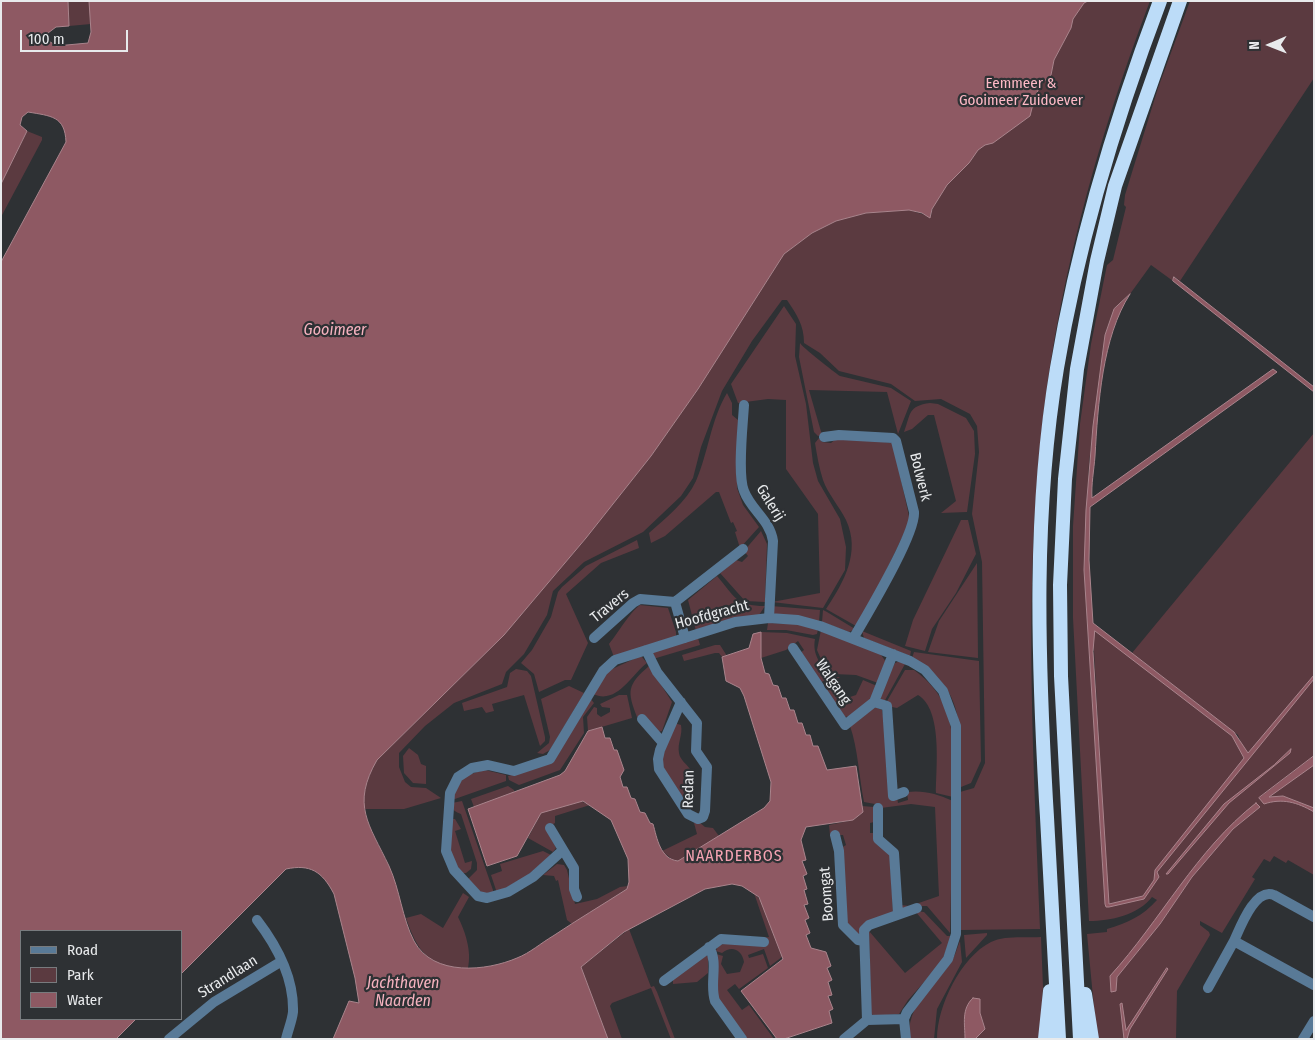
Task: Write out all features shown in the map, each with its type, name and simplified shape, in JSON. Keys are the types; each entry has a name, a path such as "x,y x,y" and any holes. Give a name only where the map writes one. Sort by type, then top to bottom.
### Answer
{"highway":[{"path":"1059,1039 1040,683 1040,567 1045,464 1057,368 1080,254 1098,184 1120,113 1160,1"},
{"path":"1080,1039 1061,676 1060,585 1066,479 1077,369 1097,261 1115,186 1180,1"},
{"path":"1074,916 1092,1039"},
{"path":"1045,1039 1054,948"}],"street":[{"name":"Galerij","path":"744,405 742,482 746,496 771,532 770,618"},
{"name":"Bolwerk","path":"824,437 839,435 893,438 896,441 914,512 913,524 884,583 853,639"},
{"path":"685,638 675,602 743,550"},
{"name":"Travers","path":"594,638 632,603 640,599 650,598 675,602"},
{"name":"Hoofdgracht","path":"563,850 533,878 508,892 497,896 478,896 454,870 446,851 448,807 454,783 465,772 488,765 514,771 550,759 608,664 735,622 770,618 810,623 893,654 925,670 937,682 952,709 957,734 955,944 948,959 910,1005 904,1019"},
{"name":"Walgang","path":"793,648 845,725 874,702 893,654"},
{"name":"Redan","path":"646,650 657,672 681,702 697,723 696,751 707,767 705,811 703,817 693,818 688,814 663,776 658,759 681,702"},
{"name":"Walgang","path":"874,702 886,706 893,796 904,792"},
{"path":"642,719 663,743"},
{"path":"878,808 878,839 894,853 898,914"},
{"path":"550,828 574,868 574,889 577,897"},
{"name":"Boomgat","path":"835,835 839,851 843,925 858,940 864,941"},
{"path":"1208,988 1248,911 1262,895 1270,893 1314,917"},
{"path":"867,1020 864,941 866,928 917,908"},
{"path":"257,920 268,934 282,961 292,994 292,1013 286,1039"},
{"path":"664,981 721,939 764,942"},
{"path":"1234,941 1314,985"},
{"path":"709,947 714,954 713,994 715,1001 742,1039"},
{"name":"Strandlaan","path":"173,1037 214,1002 282,961"},
{"path":"844,1039 867,1020 904,1019 906,1039"},
{"path":"1303,1039 1314,1020"}],"green space":[{"path":"68,1 89,1 91,24 69,26"},
{"name":"Eemmeer & Gooimeer Zuidoever","path":"819,1 1150,1 1112,110 1080,220 1056,332 1040,446 1035,506 1031,627 1033,748 1040,929 961,930 960,792 974,788 985,763 982,562 972,514 979,452 977,426 970,414 941,399 915,401 891,384 839,371 820,353 804,343 801,325 787,300 782,300 752,341 722,391 701,447 693,478 681,496 643,532 584,562 553,591 547,615 524,654 506,672 502,684 454,703 425,726 399,753 399,767 405,782 411,787 426,788 441,798 404,809 364,809 365,790 377,760 504,635 586,538 651,456 698,389 784,254 812,233 836,221 866,213 909,210 931,217 932,209 939,196 965,167"},
{"path":"1190,1 1314,1 1314,78 1180,281 1175,277 1173,281 1151,265 1130,294 1114,309 1105,335 1089,463 1084,570 1105,904 1106,907 1143,896 1108,904 1093,633 1095,630 1232,736 1244,757 1244,750 1238,735 1132,653 1314,433 1314,808 1283,796 1268,797 1264,804 1283,801 1302,806 1314,812 1314,875 1288,860 1286,863 1274,856 1270,862 1264,859 1252,877 1255,879 1222,933 1200,921 1200,925 1210,935 1177,991 1176,1039 1097,1039 1087,934 1107,932 1107,929 1140,915 1157,900 1152,897 1132,913 1123,916 1089,921 1073,618 1073,526 1080,424 1091,344 1107,265 1113,260 1126,207 1124,205 1125,195 1158,88","holes":["1256,803 1260,807 1233,829 1192,877 1160,924 1117,977 1111,976 1137,947 1191,872"]},
{"path":"27,131 42,137 42,140 1,217 1,184"},
{"path":"784,306 796,324 795,356 806,404 813,463 818,481 840,519 846,547 845,570 823,608 772,602 820,593 818,514 786,469 786,400 768,399 738,403 731,384"},
{"path":"800,343 840,376 891,388 911,401 898,434 887,392 809,390 822,435 818,436 814,432 799,357"},
{"path":"727,393 732,403 732,415 738,420 737,488 743,505 759,527 740,548 735,532 737,531 733,522 731,523 719,492 716,492 665,536 651,543 649,533 681,503 692,489 704,460 717,414"},
{"path":"930,403 938,404 966,418 974,431 975,454 967,512 941,513 956,501 934,415 928,415 912,429 904,432 914,408"},
{"path":"838,437 893,443 910,521 873,598 856,626 826,609 844,577 851,555 852,544 846,520 823,480 815,443 819,438 822,442 831,443"},
{"path":"961,520 968,520 976,554 956,593 932,629 925,651 905,646 913,620"},
{"path":"761,531 767,544 765,602 745,601 720,573 736,560 742,562 748,556 744,551"},
{"path":"637,540 639,548 601,563 566,594 588,643 571,680 565,680 539,692 534,674 521,663 532,650 551,617 558,592 586,566"},
{"path":"977,563 978,658 928,652 939,621"},
{"path":"717,576 737,599 755,606 765,606 759,615 696,631 688,600"},
{"path":"640,605 668,608 676,637 614,657 609,644"},
{"path":"771,606 820,610 819,622 776,615 773,613"},
{"path":"823,610 855,629 849,632 822,622"},
{"path":"768,623 796,624 818,629 817,634 813,635 786,630 767,630"},
{"path":"821,630 879,652 886,662 878,683 856,675 834,674 824,666 817,650"},
{"path":"862,631 911,651 910,656 864,638"},
{"path":"761,632 787,633 815,639 814,645 818,660 832,676 820,683 800,653 804,650 798,641 786,650 761,658"},
{"path":"698,638 700,645 653,659 652,654 656,650"},
{"path":"720,645 727,656 722,657 719,653 715,653 684,661 682,655"},
{"path":"914,652 979,661 981,761 971,783 961,787 960,734 951,696 944,685 933,674 912,658"},
{"path":"638,657 642,657 647,663 623,687 609,695 593,694 608,671"},
{"path":"900,661 905,664 884,702 880,698 880,692 895,663"},
{"path":"649,666 672,702 662,731 658,732 642,715 637,717 631,694 636,678"},
{"path":"516,669 527,671 531,676 545,737 545,741 540,746 524,695 492,704 494,711 486,713 482,707 464,711 462,703 507,687 510,673"},
{"path":"905,670 914,670 929,683 940,697 947,711 953,743 953,797 936,793 937,755 935,726 926,702 918,695 897,708 892,707 887,701"},
{"path":"834,677 840,677 837,679 837,688 847,698 856,695 863,680 877,686 872,697 860,711 843,717 821,686"},
{"path":"569,686 584,693 550,750 543,754 537,753 549,743 550,737 541,699"},
{"path":"619,695 627,695 632,718 588,731 587,717 594,707 597,708 597,714 601,717 610,712 610,708 602,707 600,704"},
{"path":"590,698 594,703 583,717 584,733 560,770 519,785 509,780 508,776 548,764"},
{"path":"875,707 882,710 898,803 908,800 907,792 930,793 953,801 950,933 927,906 916,906 901,910 900,905 910,906 939,896 935,807 911,804 881,808 875,804 864,802 857,754 850,726"},
{"path":"674,723 681,725 679,753 690,769 694,782 691,800 689,804 685,805 660,764"},
{"path":"409,748 418,755 421,764 426,766 426,784 413,783 404,773 403,756"},
{"path":"485,770 506,775 506,781 452,800 457,787 463,779"},
{"path":"508,786 514,790 514,794 474,807 471,799"},
{"path":"462,801 494,893 482,893 468,879 477,870 477,863 461,814 452,807 452,803"},
{"path":"580,801 590,805 555,816 555,823 547,828 556,848 553,852 528,838 541,813"},
{"path":"862,806 874,807 874,822 870,823 870,833 874,833 890,855 893,913 860,935 846,926 841,848 846,845 843,835 830,835 829,825 853,820 863,812"},
{"path":"451,819 455,819 461,829 455,831 465,863 472,861 471,869 466,873 462,873 451,857"},
{"path":"699,822 705,827 713,828 719,836 678,861 673,860 662,851 697,834 694,823"},
{"path":"543,851 551,855 527,876 497,893 491,875 502,871 500,864"},
{"path":"557,864 564,865 567,870 575,904 597,899 620,887 628,886 627,889 572,924 567,920 558,880 556,881 554,876 543,875"},
{"path":"463,893 469,897 458,917 467,941 468,968 444,965 427,956 415,940 406,918 421,914 443,928"},
{"path":"754,893 763,903 782,957 770,966 764,949 748,955 749,958 763,954 768,968 739,989 735,984 727,990 742,1010 749,1005 774,1039 745,1039 717,1001 716,954 723,956 721,964 727,974 740,972 744,962 741,954 736,950 729,949 722,953 716,951 718,945 769,937"},
{"path":"915,911 924,912 947,936 951,936 942,962 908,1000 899,1014 875,1016 871,1014 869,931 905,973 942,943"},
{"path":"629,929 651,987 654,986 657,992 675,1039 671,1039 651,988 612,1003 610,1006 622,1039 608,1039 581,967"},
{"path":"987,933 987,935 966,958 964,935"},
{"path":"1041,937 1043,987 1040,1039 975,1039 985,1029 980,1013 964,1018 965,1039 937,1039 941,1012 946,998 961,971 980,949 996,940"},
{"path":"960,941 962,962 937,1009 934,1039 909,1039 909,1027 916,1007 951,962"},
{"path":"706,955 708,957 708,973 697,982 673,984 673,979"}],"water":[{"name":"Gooimeer","path":"1,1 68,1 69,26 56,27 48,33 49,41 56,46 88,43 91,32 89,1 1088,1 1084,3 1073,19 1071,28 1054,60 1051,75 1042,83 1035,96 1030,116 993,143 985,145 978,150 969,163 947,185 932,209 930,218 922,213 909,210 866,213 836,221 812,233 784,254 698,389 651,456 586,538 504,635 377,760 365,790 364,802 370,826 393,875 410,932 423,953 434,961 447,966 461,968 491,966 517,958 531,951 627,889 629,882 628,859 611,820 583,801 541,813 517,856 487,866 468,809 560,775 565,771 588,731 602,727 605,738 610,738 614,750 617,750 624,770 620,777 623,787 627,787 631,798 635,799 640,812 645,813 650,823 653,824 663,852 678,861 764,808 770,801 771,782 744,696 740,688 726,681 722,657 749,648 753,634 761,632 761,658 765,673 769,674 773,685 778,686 782,698 786,698 790,710 794,710 798,723 802,723 806,735 810,735 813,746 818,746 827,770 856,766 863,812 853,820 806,827 801,840 806,860 802,861 807,874 803,876 807,889 804,890 808,904 804,905 809,918 805,920 810,933 806,935 811,948 826,952 831,966 827,968 832,980 828,982 832,995 828,996 833,1009 829,1011 832,1023 784,1039 777,1039 741,991 783,959 759,897 742,886 732,884 705,889 624,932 581,967 608,1039 333,1039 349,1001 359,1003 355,978 334,894 325,880 314,871 294,868 286,869 182,973 182,930 20,930 20,1020 135,1020 116,1039 1,1039 1,262 66,142 65,133 60,122 50,116 28,112 22,117 20,125 27,131 1,184"},
{"path":"1174,277 1314,387 1314,392 1173,281"},
{"path":"1130,294 1113,330 1103,372 1092,498 1273,369 1277,372 1090,507 1089,560 1093,623 1234,732 1248,753 1314,675 1314,679 1157,872 1159,877 1144,899 1106,907 1084,570 1086,510 1093,426 1105,335 1114,309","holes":["1095,631 1232,736 1244,758 1155,870 1154,880 1143,896 1109,904 1093,652"]},
{"path":"1291,749 1290,753 1229,803 1166,874 1224,804 1274,765"},
{"path":"1314,756 1314,765 1269,797 1283,796 1314,808 1314,812 1302,806 1283,801 1264,804 1259,798"},
{"path":"1256,803 1260,807 1233,829 1192,877 1160,924 1117,977 1116,991 1111,992 1110,976 1215,842"},
{"path":"1167,968 1130,1029 1127,1039 1124,1039 1120,1004 1122,1003 1126,1030"},
{"path":"973,998 980,999 980,1013 985,1029 975,1039 965,1039 965,1012"}],"district":[{"name":"NAARDERBOS","path":"734,857"}],"water label":[{"name":"Jachthaven Naarden","path":"403,993"}]}
